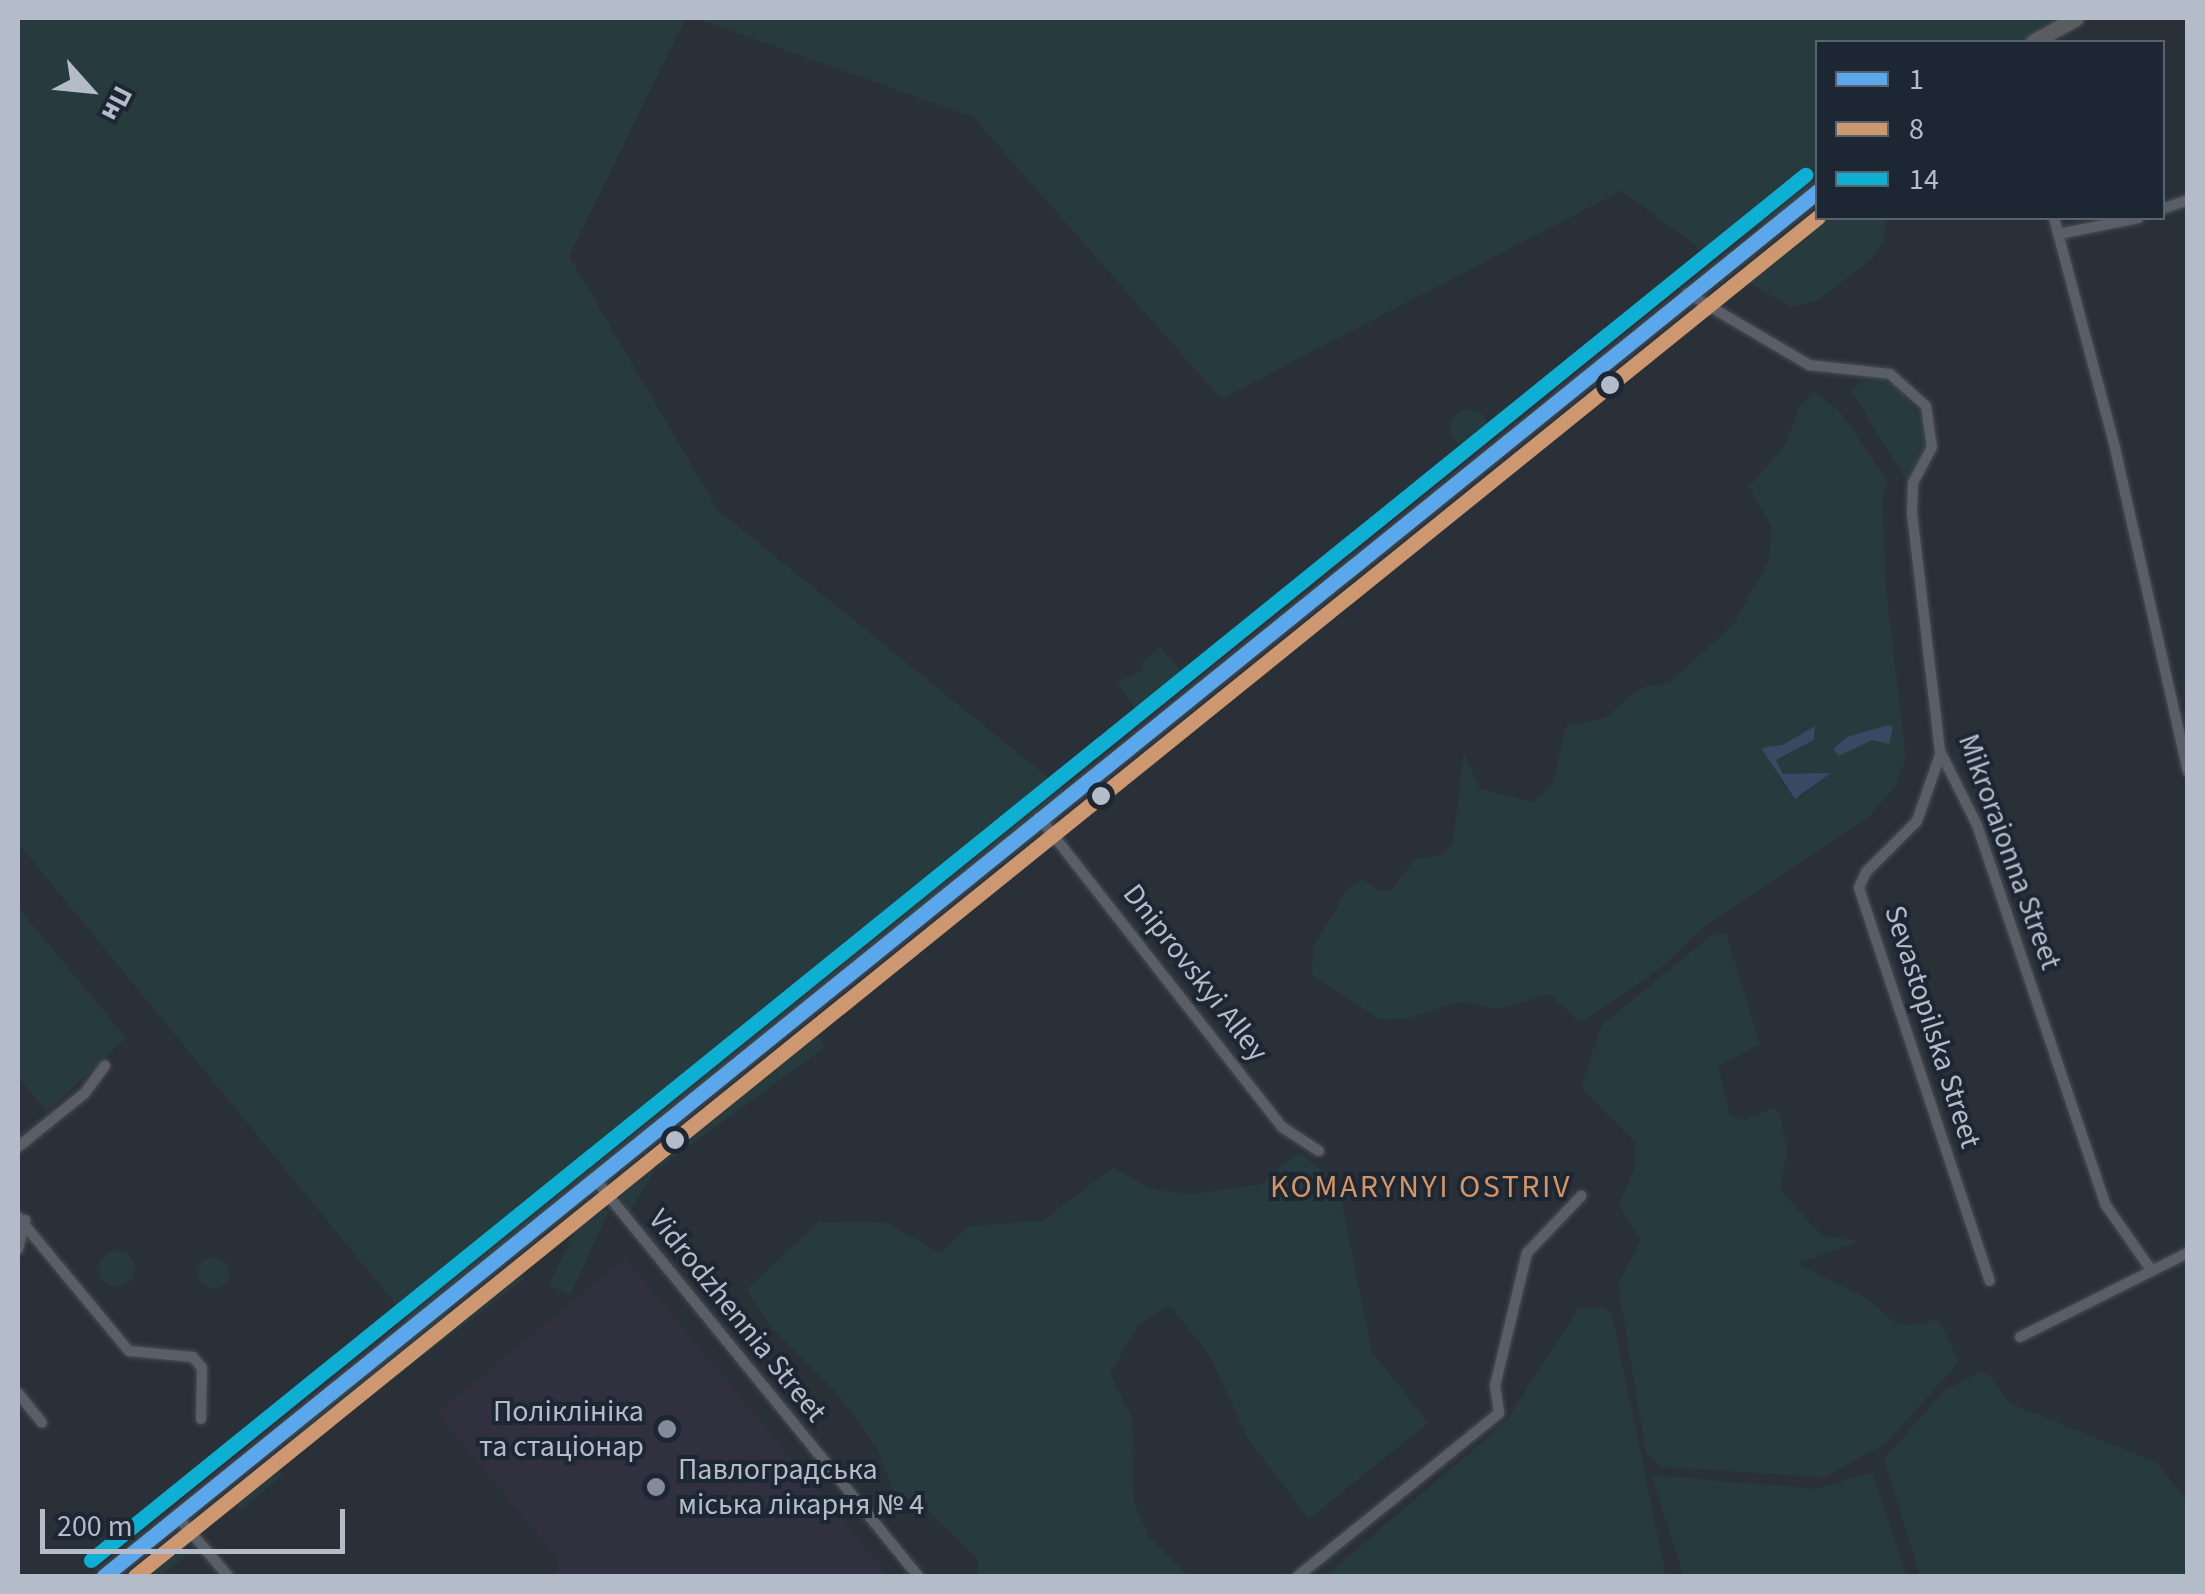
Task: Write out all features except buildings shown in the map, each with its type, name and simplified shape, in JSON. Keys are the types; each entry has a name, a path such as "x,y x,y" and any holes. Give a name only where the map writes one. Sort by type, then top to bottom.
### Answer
{"highway":[{"path":"2037,40 2076,18"},
{"path":"104,1576 1815,193"}],"street":[{"path":"2055,220 2188,771"},
{"path":"2059,234 2128,220"},
{"name":"Mikroraionna Street","path":"1687,293 1809,365 1890,374 1926,406 1932,447 1913,483 1912,513 1940,752 1977,825 2105,1204 2152,1271"},
{"name":"Sevastopilska Street","path":"1940,752 1917,821 1866,872 1860,888 1990,1281"},
{"name":"Dniprovskyi Alley","path":"1039,817 1282,1127 1319,1151"},
{"path":"18,1146 85,1093 104,1065"},
{"name":"Vidrodzhennia Street","path":"594,1178 918,1576"},
{"path":"1298,1576 1499,1413 1495,1386 1527,1254 1582,1196"},
{"path":"18,1249 21,1218"},
{"path":"21,1218 129,1351 193,1357 202,1368 201,1419"},
{"path":"2020,1336 2188,1253"},
{"path":"18,1393 42,1423"},
{"path":"178,1516 228,1576"}],"shaded area":[{"name":"Павлоградська міська лікарня № 4","path":"625,1258 889,1576 555,1576 559,1560 437,1413"}],"green space":[{"path":"18,18 686,18 569,256 718,510 1071,796 415,1328 18,843"},
{"path":"695,18 2078,18 2043,40 1815,40 1815,189 1712,257 1621,191 1221,399 973,117"},
{"path":"1815,209 1815,220 1886,220 1884,239 1874,257 1817,301 1791,307 1751,284 1742,270"},
{"path":"1881,379 1901,390 1926,424 1927,440 1907,482 1852,392 1860,382"},
{"path":"1813,392 1839,410 1888,483 1882,499 1886,588 1906,758 1896,785 1870,816 1703,928 1663,966 1581,1023 1549,994 1499,1009 1459,1002 1409,1018 1380,1019 1312,975 1313,948 1348,888 1362,879 1381,891 1392,889 1415,859 1443,855 1453,841 1464,753 1480,789 1533,802 1553,783 1566,726 1605,718 1640,688 1669,683 1733,625 1768,562 1772,527 1749,487 1785,445 1799,408","holes":["1812,728 1814,740 1775,762 1783,774 1802,779 1828,774 1800,798 1783,785 1767,751"]},
{"path":"1469,409 1482,415 1488,428 1482,441 1469,447 1456,441 1450,428 1456,415"},
{"path":"1160,647 1184,675 1137,711 1117,683 1143,669 1142,662"},
{"path":"18,907 126,1038 47,1112 18,1077"},
{"path":"1726,933 1760,1044 1718,1066 1730,1115 1744,1120 1773,1108 1780,1113 1787,1152 1780,1190 1822,1236 1859,1241 1797,1264 1865,1297 1893,1321 1911,1326 1939,1319 1959,1362 1886,1443 1825,1477 1661,1467 1646,1453 1618,1284 1641,1239 1619,1205 1635,1167 1635,1142 1581,1087 1601,1026 1710,936"},
{"path":"815,1029 825,1047 659,1168 664,1150 682,1143 684,1133"},
{"path":"657,1148 654,1171 628,1215 619,1194 622,1179"},
{"path":"1299,1152 1338,1184 1372,1352 1428,1423 1309,1519 1248,1439 1209,1354 1170,1306 1139,1324 1110,1373 1132,1418 1134,1502 1149,1537 1188,1576 979,1576 977,1559 926,1509 893,1490 878,1450 838,1394 769,1325 747,1289 819,1222 887,1223 940,1253 969,1226 1042,1221 1113,1168 1155,1190 1193,1194 1262,1184"},
{"path":"588,1202 609,1212 570,1295 549,1285"},
{"path":"117,1251 130,1256 135,1269 130,1282 117,1287 104,1282 99,1269 104,1256"},
{"path":"214,1257 225,1262 230,1273 225,1284 214,1289 203,1284 198,1273 203,1262"},
{"path":"512,1264 524,1280 295,1453 283,1437"},
{"path":"1601,1307 1612,1314 1666,1576 1326,1576 1507,1420 1578,1309"},
{"path":"1980,1372 1989,1375 2009,1403 2158,1463 2187,1502 2187,1576 1920,1576 1884,1459 1945,1390"},
{"path":"268,1461 279,1464 282,1476 241,1510 227,1493"},
{"path":"1872,1472 1907,1576 1684,1576 1651,1475 1816,1489"},
{"path":"170,1539 187,1545 185,1557 160,1576 123,1576"}],"water":[{"path":"1888,725 1893,727 1889,744 1872,740 1839,756 1833,749 1847,737"},
{"path":"1815,726 1814,740 1776,760 1783,774 1831,773 1795,799 1761,748 1782,745"}],"transit line":[{"name":"14","path":"91,1560 1805,175"},
{"name":"1","path":"104,1576 1815,193"},
{"name":"8","path":"135,1576 1815,219"}],"place":[{"name":"Поліклініка та стаціонар","path":"667,1429"},
{"name":"Павлоградська міська лікарня № 4","path":"656,1487"}],"district":[{"name":"KOMARYNYI OSTRIV","path":"1421,1187"}]}
